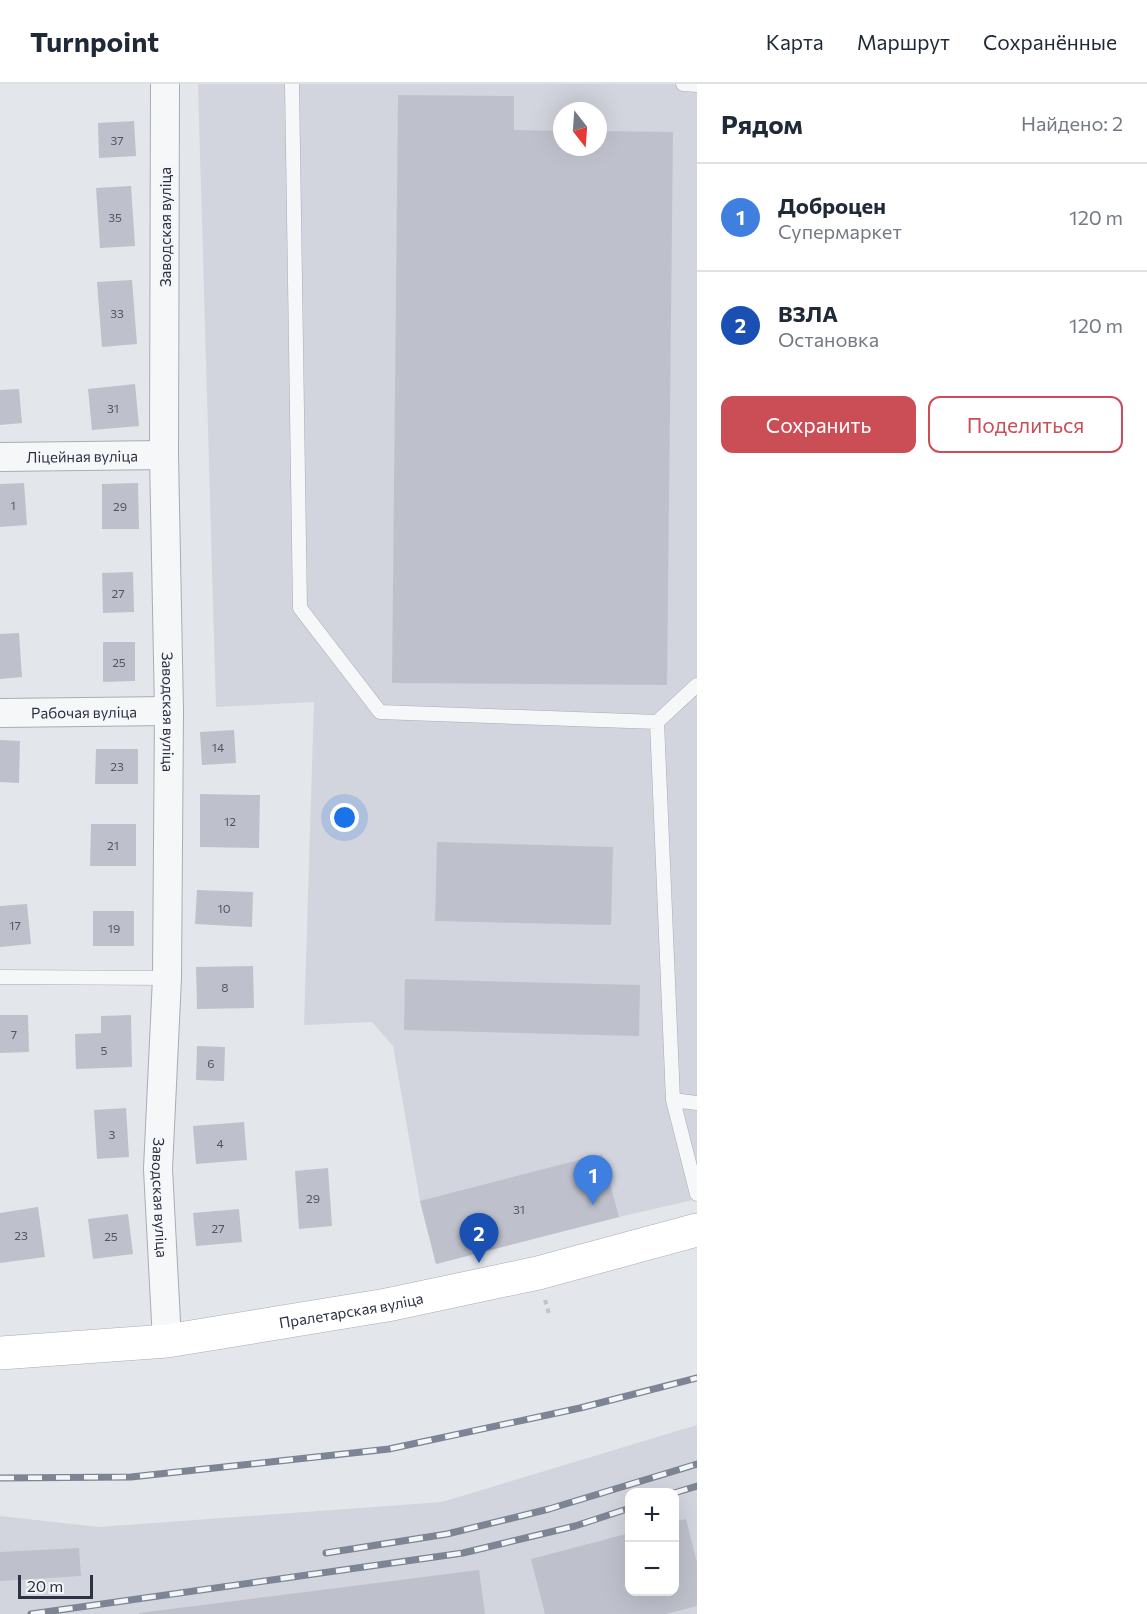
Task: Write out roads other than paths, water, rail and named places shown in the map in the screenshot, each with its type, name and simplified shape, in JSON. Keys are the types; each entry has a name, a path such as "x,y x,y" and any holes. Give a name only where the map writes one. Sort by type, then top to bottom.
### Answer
{"street":[{"name":"Заводская вуліца","path":"165,84 164,455 169,711 166,978 158,1169 166,1341"},
{"name":"Ліцейная вуліца","path":"0,457 164,455"},
{"name":"Рабочая вуліца","path":"0,713 169,711"},
{"name":"Пралетарская вуліца","path":"0,1353 166,1341 410,1300 538,1273 697,1230"}],"lane":[{"path":"292,84 300,608 380,712 657,722 697,685"},
{"path":"684,84 697,85"},
{"path":"657,722 673,1100 697,1194"},
{"path":"0,977 166,978"},
{"path":"673,1100 697,1103"}],"railway":[{"path":"0,1478 131,1477 389,1449 580,1408 697,1378"},
{"path":"326,1553 447,1534 549,1509 697,1464"},
{"path":"679,1491 697,1486"},
{"path":"31,1614 463,1553 575,1526 625,1510"}],"place":[{"name":"Доброцен","path":"593,1205"},
{"name":"ВЗЛА","path":"479,1263"}]}
